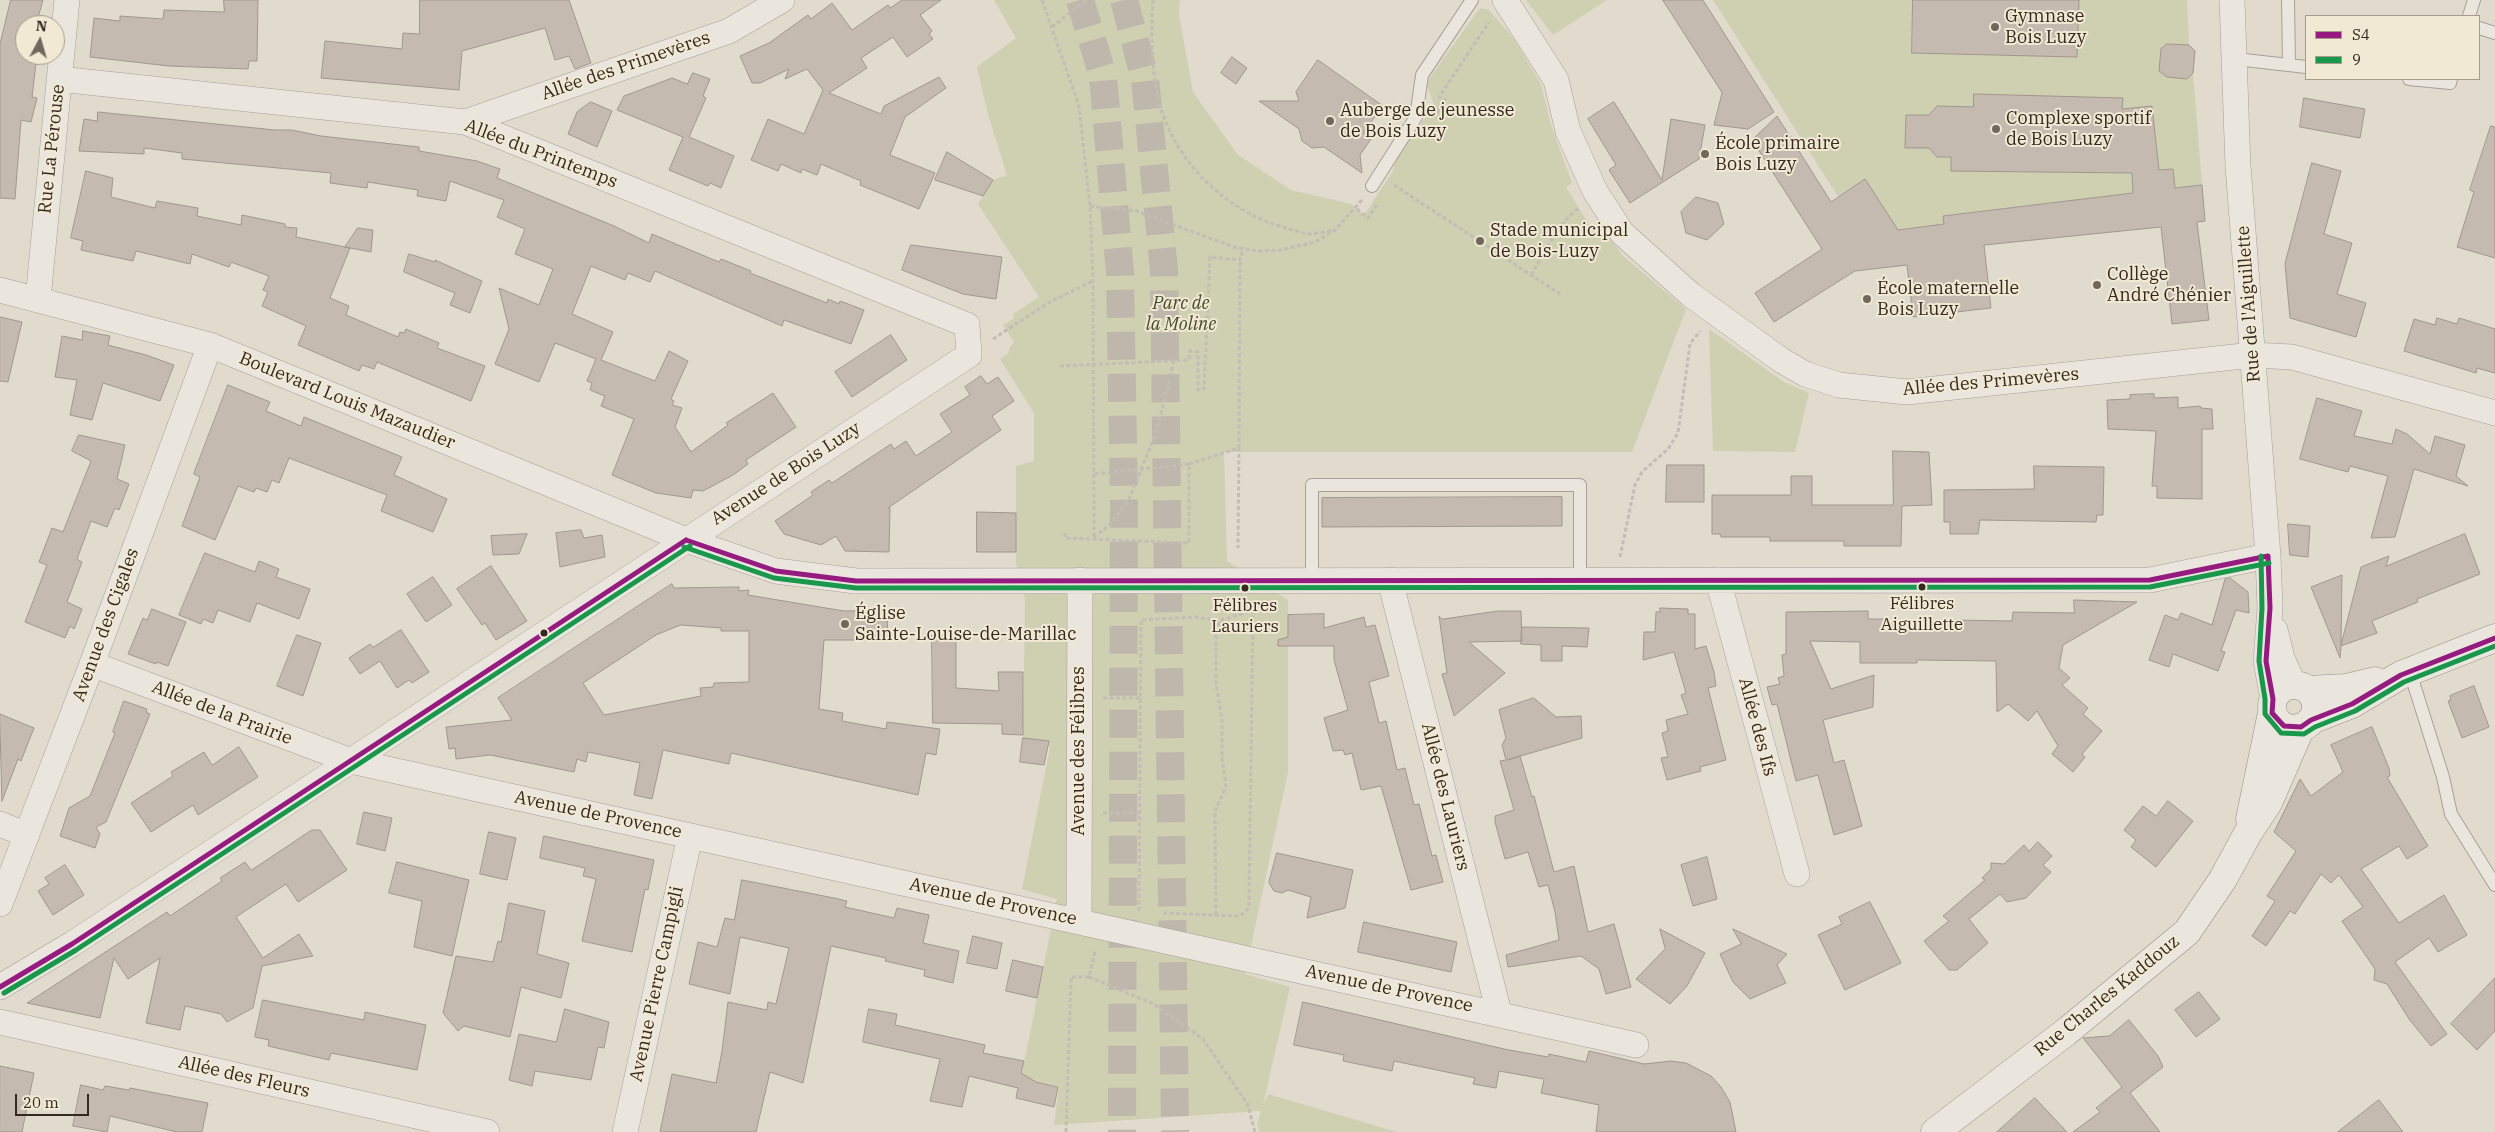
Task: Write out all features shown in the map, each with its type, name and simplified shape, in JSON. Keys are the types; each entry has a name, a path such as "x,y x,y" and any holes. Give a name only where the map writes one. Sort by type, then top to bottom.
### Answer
{"street":[{"name":"Rue La Pérouse","path":"38,299 67,0"},
{"name":"Allée des Primevères","path":"465,122 729,31 782,0"},
{"name":"Allée des Primevères","path":"1505,0 1556,80 1568,131 1595,191 1607,213 1622,233 1691,295 1781,360 1805,374 1839,385 1907,392 2253,355 2292,357 2495,413"},
{"name":"Rue de l'Aiguillette","path":"2232,0 2236,59 2238,166 2268,556 2270,608 2282,658 2287,697"},
{"name":"Allée du Printemps","path":"60,79 465,122 967,325 969,355"},
{"name":"Boulevard Louis Mazaudier","path":"0,290 210,345 686,540"},
{"name":"Avenue des Cigales","path":"0,904 11,829 92,664 210,345"},
{"name":"Avenue de Bois Luzy","path":"0,987 72,944 969,355"},
{"path":"686,540 776,571 856,581 2150,580 2268,556"},
{"name":"Avenue des Félibres","path":"1080,580 1088,923"},
{"name":"Allée des Lauriers","path":"1390,580 1499,1013"},
{"name":"Allée des Ifs","path":"1718,580 1797,874"},
{"path":"2287,697 2284,726 2306,724 2352,704 2406,674 2495,638"},
{"name":"Allée de la Prairie","path":"92,664 351,761"},
{"path":"2287,697 2346,688 2406,674"},
{"path":"2287,697 2316,704 2306,724"},
{"name":"Rue Charles Kaddouz","path":"2248,833 2252,800 2287,697"},
{"name":"Rue Charles Kaddouz","path":"1944,1129 2187,932 2223,879 2248,833 2268,803 2306,724"},
{"name":"Avenue de Provence","path":"351,761 1088,923 1142,920 1499,1013 1636,1045"},
{"name":"Avenue Pierre Campigli","path":"625,1132 690,836"},
{"name":"Allée des Fleurs","path":"0,1022 487,1132"}],"lane":[{"path":"1372,186 1416,117 1422,75 1472,0"},
{"path":"2288,0 2290,65"},
{"path":"2469,15 2474,0"},
{"path":"2480,28 2495,33"},
{"path":"2236,59 2305,67"},
{"path":"2417,80 2450,84 2451,80"},
{"path":"1312,580 1312,485 1580,486 1580,580"},
{"path":"2406,674 2443,777 2451,814 2495,885"}],"path":[{"path":"1042,0 1079,106 1090,206 1093,280 1094,538"},
{"path":"1052,27 1086,0"},
{"path":"1153,0 1151,30 1160,103 1172,133 1191,165 1214,190 1244,211 1275,225 1308,234 1335,230"},
{"path":"1434,117 1445,100 1439,97 1489,21 1494,28"},
{"path":"1386,190 1391,183 1560,294"},
{"path":"1090,206 1136,211 1243,248 1258,251 1281,250 1315,242 1335,230 1356,209 1368,218 1382,197"},
{"path":"1531,275 1555,233 1567,217 1581,206 1593,224 1607,213"},
{"path":"1238,548 1240,260 1243,248"},
{"path":"1060,366 1189,360 1190,351 1198,352 1198,390 1204,389 1210,257 1240,260"},
{"path":"996,337 1048,303 1093,280"},
{"path":"1615,580 1635,485 1642,472 1668,449 1678,433 1690,344"},
{"path":"1094,538 1113,522 1129,499 1156,433 1174,361"},
{"path":"1094,474 1189,464 1239,448"},
{"path":"1065,533 1065,538 1189,543 1189,464"},
{"path":"1158,913 1240,916 1249,908 1254,580"},
{"path":"1142,920 1140,812 1141,620 1195,617 1219,622 1253,610"},
{"path":"1216,915 1216,811 1226,787 1222,756 1222,721 1216,683 1216,636 1219,622"},
{"path":"1095,698 1140,698"},
{"path":"1094,813 1140,812"},
{"path":"1088,923 1096,946 1089,977"},
{"path":"1066,1132 1071,977 1089,977 1154,1004 1203,1039 1248,1105 1255,1132"}],"green space":[{"name":"Parc de la Moline","path":"994,0 1180,0 1179,15 1193,92 1238,155 1291,190 1351,204 1364,215 1393,171 1395,161 1434,105 1426,83 1477,12 1481,8 1489,10 1514,39 1541,84 1551,125 1572,183 1566,187 1590,226 1599,224 1623,256 1686,309 1632,452 1224,452 1227,561 1288,600 1288,772 1245,974 1290,987 1263,1105 1268,1094 1397,1132 1260,1132 1257,1124 1261,1111 1054,1125 1059,1086 1021,1078 1057,899 1022,889 1050,747 1023,743 1025,599 1016,563 1016,466 1034,461 1034,413 1000,359 1009,353 1009,348 1014,342 1003,325 1014,318 1013,314 1039,297 978,204 993,180 1007,175 987,111 977,67 1016,38"},
{"path":"1526,0 1607,0 1553,35"},
{"name":"Complexe sportif de Bois Luzy","path":"1713,0 2187,0 2189,45 2195,51 2193,73 2202,185 1944,216 1944,224 1852,235 1853,220"},
{"path":"1709,329 1784,382 1809,393 1795,452 1713,451"}],"building":[{"path":"11,0 43,0 39,15 15,15 15,65 36,65 32,97 37,98 31,122 21,120 15,199 0,198 0,44"},
{"path":"224,0 258,0 257,61 249,61 248,69 169,66 90,57 94,18 120,21 120,16 163,19 164,10 224,12"},
{"path":"420,0 569,0 591,63 575,69 569,56 555,60 545,28 462,51 459,90 321,78 325,41 402,49 403,33 419,34"},
{"path":"902,0 941,0 920,15 932,31 929,34 933,39 907,57 893,37 861,58 867,68 829,93 881,114 884,106 939,77 946,88 905,117 890,155 935,173 919,209 860,185 861,181 821,164 817,175 802,169 801,173 781,164 778,171 751,160 768,119 804,134 823,90 807,69 785,79 789,69 760,83 752,83 740,56 769,43 808,15 811,19 832,3 852,30 888,5 890,8"},
{"path":"1663,0 1703,0 1774,112 1748,129 1714,125 1722,93"},
{"name":"Gymnase Bois Luzy","path":"1913,0 2079,0 2077,57 1912,53"},
{"path":"2167,44 2189,45 2195,51 2193,73 2187,79 2167,77 2159,71 2161,49"},
{"path":"1232,57 1247,68 1236,84 1221,73"},
{"name":"Auberge de jeunesse de Bois Luzy","path":"1318,60 1383,106 1363,133 1371,139 1360,155 1362,173 1324,147 1312,148 1302,141 1299,129 1259,101 1299,101 1296,92"},
{"path":"693,73 710,79 703,96 706,98 689,137 734,156 721,188 710,183 708,186 669,170 683,137 617,110 624,96 672,78 687,84"},
{"path":"1974,94 2123,98 2122,109 2152,106 2159,170 2173,169 2175,188 2202,185 2205,221 2197,222 2209,320 2172,324 2161,227 1984,245 1991,308 1913,317 1907,265 1855,271 1774,322 1755,293 1822,249 1752,140 1777,116 1831,202 1865,179 1898,230 1944,224 1943,216 2133,193 2132,173 1951,171 1951,157 1937,157 1929,148 1905,148 1906,115 1929,115 1937,106 1973,107"},
{"path":"2304,98 2365,109 2360,138 2300,127"},
{"path":"591,102 612,111 597,147 568,134 577,112"},
{"path":"1614,102 1662,180 1671,119 1705,125 1699,159 1630,203 1609,170 1616,165 1588,119"},
{"path":"98,112 275,130 292,130 321,136 419,147 419,151 477,161 500,169 497,178 614,226 649,243 652,234 719,262 721,259 751,271 750,273 827,303 828,299 839,304 840,301 864,310 851,344 784,320 782,326 655,271 650,282 628,273 625,280 591,266 572,314 613,332 601,360 655,381 669,351 688,361 671,399 674,401 672,405 682,408 675,427 691,452 728,425 726,423 773,393 796,427 746,460 748,464 733,475 703,491 693,490 691,498 656,493 612,475 634,419 601,406 605,396 590,390 592,383 587,381 596,359 555,343 539,382 495,364 509,329 499,288 539,305 553,269 515,254 525,229 497,217 504,200 450,181 446,201 417,196 418,190 368,182 367,188 330,183 331,173 182,159 182,153 144,148 144,154 79,151 84,119 97,121"},
{"path":"2491,126 2495,127 2495,258 2457,247 2474,192 2470,190"},
{"path":"947,152 993,180 983,196 935,180"},
{"path":"2312,163 2341,171 2324,234 2352,243 2337,294 2366,303 2356,337 2290,318 2285,264"},
{"path":"86,171 113,178 111,197 155,208 157,201 198,208 197,216 241,225 242,215 285,224 285,227 297,228 296,237 350,248 330,298 349,306 346,315 398,337 400,332 404,333 406,329 439,343 437,348 485,366 471,401 377,362 374,369 362,365 359,371 298,345 306,326 262,306 268,292 263,290 269,276 231,262 229,267 192,254 190,264 136,251 133,261 81,250 83,241 71,238"},
{"path":"1696,197 1718,203 1724,224 1707,240 1686,233 1681,212"},
{"path":"358,228 373,230 371,252 345,247"},
{"path":"911,245 1002,257 996,299 963,294 902,270"},
{"path":"409,254 435,262 435,260 482,281 470,313 450,305 455,293 404,272"},
{"path":"0,317 22,322 8,382 0,381"},
{"path":"2437,318 2457,324 2459,318 2495,329 2495,373 2477,368 2476,373 2404,351 2414,319 2435,325"},
{"path":"83,331 110,336 108,345 174,365 160,401 103,383 92,420 70,415 77,380 55,377 62,336 82,340"},
{"path":"891,335 907,360 852,397 835,372"},
{"path":"981,376 987,384 998,377 1014,401 992,416 1001,430 888,508 890,508 889,552 845,551 836,536 821,545 784,534 775,521 813,495 811,492 829,480 832,483 891,444 894,449 906,441 916,456 952,432 940,414 970,395 965,387"},
{"path":"228,385 270,402 266,411 301,426 304,417 402,457 394,475 447,499 433,532 381,511 387,495 289,458 279,483 272,480 267,492 256,488 254,492 238,486 215,540 182,526 200,477 194,474"},
{"path":"2154,394 2154,398 2178,397 2178,408 2200,406 2201,408 2212,409 2213,429 2202,429 2202,499 2157,498 2157,486 2152,486 2156,431 2108,429 2107,400 2130,399 2130,395"},
{"path":"2317,398 2362,411 2354,436 2392,444 2396,429 2407,434 2430,454 2435,436 2465,445 2456,476 2468,486 2414,469 2395,537 2371,538 2388,476 2350,466 2348,472 2300,459"},
{"path":"79,435 125,445 117,479 129,484 119,510 115,508 107,527 91,521 77,559 82,562 67,602 82,609 74,629 70,626 65,638 25,622 47,565 39,562 52,528 63,532 91,461 72,451"},
{"path":"1893,451 1929,452 1932,505 1902,506 1901,546 1844,546 1844,541 1770,541 1770,537 1721,537 1720,534 1712,534 1712,495 1791,495 1791,476 1812,476 1812,505 1893,505"},
{"path":"1667,465 1704,465 1704,502 1666,502"},
{"path":"2034,466 2104,467 2103,515 2097,515 2096,522 1980,520 1978,534 1950,534 1950,522 1944,522 1944,490 2034,489"},
{"path":"1562,497 1562,526 1322,527 1322,498"},
{"path":"977,512 1016,513 1016,552 977,552"},
{"path":"2288,524 2310,526 2308,557 2290,555"},
{"path":"581,530 584,538 602,535 605,557 560,567 556,533"},
{"path":"527,534 519,554 493,555 491,536"},
{"path":"2465,534 2480,574 2417,599 2418,602 2372,621 2377,633 2341,646 2340,658 2311,587 2342,575 2341,645 2361,567 2389,556 2386,566"},
{"path":"205,553 255,572 259,561 279,569 276,577 310,589 299,619 257,603 250,622 218,610 213,623 203,619 201,624 179,615"},
{"path":"491,566 527,621 496,640 485,623 482,625 457,589"},
{"path":"433,577 452,605 426,622 407,594"},
{"path":"2230,578 2248,592 2249,613 2236,610 2221,651 2225,652 2218,671 2173,654 2169,667 2149,660 2165,615 2178,620 2181,613 2212,625 2225,579"},
{"path":"672,584 674,588 739,587 739,591 749,590 748,595 844,611 887,610 888,640 824,640 819,709 843,713 842,721 886,729 887,722 940,729 936,755 926,753 918,795 731,753 729,764 663,750 652,799 634,795 640,763 588,752 586,762 577,759 574,772 490,755 456,759 455,748 449,749 446,727 512,720 498,698","holes":["681,625 721,628 721,631 749,631 749,682 714,683 713,687 700,688 701,696 604,715 583,683 656,635"]},
{"path":"2074,600 2137,602 2063,645 2059,668 2070,678 2062,685 2088,708 2083,714 2102,731 2082,754 2085,757 2073,772 2052,754 2058,746 2037,711 2028,721 2008,704 1997,712 1996,661 1917,660 1917,663 1860,663 1860,642 1810,641 1831,689 1874,675 1873,707 1823,720 1834,763 1844,760 1862,826 1834,835 1818,775 1796,781 1777,704 1772,705 1767,687 1780,684 1778,678 1784,676 1782,655 1786,654 1786,612 1868,611 1868,619 1885,619 1885,623 1903,623 1903,628 1953,627 1953,620 2012,621 2013,612 2074,613"},
{"path":"1660,608 1688,609 1688,614 1695,614 1695,649 1706,646 1714,672 1716,686 1708,688 1726,760 1700,767 1701,771 1667,780 1661,758 1668,757 1662,733 1668,731 1666,720 1688,714 1681,695 1686,693 1674,652 1643,660 1644,632 1655,632 1656,612 1660,612"},
{"path":"152,609 186,622 168,666 157,662 156,664 128,654 143,618 147,620"},
{"path":"1498,611 1521,611 1522,641 1469,642 1505,673 1454,716 1442,674 1447,673 1439,616 1442,619"},
{"path":"1324,614 1324,628 1364,617 1366,627 1375,625 1389,676 1369,682 1379,723 1386,721 1397,770 1405,768 1414,805 1419,804 1432,856 1436,855 1443,882 1411,890 1381,786 1361,790 1352,753 1345,755 1343,750 1333,751 1324,718 1348,710 1334,660 1334,646 1278,646 1278,640 1288,637 1288,615"},
{"path":"1522,627 1589,628 1587,647 1562,646 1562,661 1541,661 1541,645 1521,644"},
{"path":"401,630 429,672 412,683 409,680 397,688 380,661 360,674 349,658 370,644 373,647"},
{"path":"297,635 321,643 303,696 277,686"},
{"path":"932,635 956,635 956,688 999,691 998,672 1023,672 1023,735 1002,734 1002,724 933,723"},
{"path":"2474,686 2489,727 2462,738 2448,701 2451,700 2450,696"},
{"path":"1534,698 1556,717 1581,716 1582,738 1520,756 1532,797 1534,796 1554,872 1574,866 1588,932 1614,924 1631,987 1606,994 1599,969 1581,956 1508,967 1506,955 1559,940 1555,912 1548,885 1539,887 1528,852 1505,859 1495,822 1495,816 1514,810 1500,761 1506,760 1502,745 1506,738 1499,710"},
{"path":"124,701 147,709 146,712 150,714 106,822 96,827 100,834 95,848 60,836 69,808 90,796 115,733 113,732"},
{"path":"0,714 34,728 21,761 18,759 2,801"},
{"path":"2372,727 2389,768 2390,776 2387,777 2428,846 2407,859 2399,846 2361,869 2399,923 2444,895 2467,935 2438,952 2429,938 2395,962 2447,1034 2431,1046 2409,1019 2387,984 2374,980 2375,969 2342,921 2363,907 2339,875 2331,883 2321,874 2295,914 2290,911 2266,946 2252,936 2275,901 2267,896 2296,851 2274,832 2300,779 2311,796 2343,772 2331,745"},
{"path":"1023,738 1049,741 1044,765 1020,762"},
{"path":"239,747 258,777 198,815 193,805 151,832 131,803 173,776 171,772 204,752 212,765"},
{"path":"2168,801 2193,821 2156,867 2131,847 2136,840 2124,830 2143,806 2156,816"},
{"path":"364,812 392,818 385,851 357,844"},
{"path":"312,830 320,830 347,870 298,902 286,884 236,917 263,958 299,934 313,956 262,966 253,1008 227,1022 221,1014 185,1006 180,1030 146,1023 160,958 128,979 114,958 100,1018 27,1003 167,912 170,916 222,881 220,878 245,862 251,870"},
{"path":"489,832 516,838 507,880 480,874"},
{"path":"544,836 654,860 648,890 645,889 632,952 582,941 596,879 583,876 585,868 540,858"},
{"path":"2038,842 2052,856 2043,865 2051,872 2026,898 2007,902 2000,894 1969,919 1988,943 1957,970 1949,970 1924,941 1949,921 1943,916 1985,880 1982,878 1991,869 1991,863 2004,864 2024,845 2029,851"},
{"path":"1277,853 1353,870 1345,908 1307,918 1311,897 1288,890 1282,893 1274,891 1269,883"},
{"path":"1707,857 1717,899 1693,906 1681,865"},
{"path":"397,862 469,880 452,956 414,947 422,901 389,893"},
{"path":"65,865 84,895 53,915 38,891 49,884 45,878"},
{"path":"742,880 847,901 845,907 894,918 897,908 929,915 923,943 959,951 953,983 924,976 925,970 885,961 886,958 831,946 803,1083 770,1072 756,1132 660,1132 672,1074 716,1083 728,1002 767,1010 768,1002 776,1004 789,948 740,937 730,994 689,984 698,942 717,947 725,918 734,920"},
{"path":"1870,902 1901,963 1845,990 1818,935 1842,924 1839,917"},
{"path":"509,903 545,911 537,954 569,963 561,998 521,987 510,1037 464,1026 458,1031 443,1013 456,956 493,962 498,941 501,942"},
{"path":"1364,922 1457,942 1451,972 1358,952"},
{"path":"1660,929 1705,953 1687,986 1670,1004 1636,979 1665,949"},
{"path":"1733,929 1787,954 1777,965 1786,983 1750,999 1733,982 1720,954 1741,944"},
{"path":"973,936 1002,943 997,969 967,963"},
{"path":"1013,960 1043,967 1037,998 1006,991"},
{"path":"2495,978 2495,1031 2477,1050 2451,1024"},
{"path":"2199,992 2220,1019 2196,1037 2175,1010"},
{"path":"263,1000 364,1020 365,1012 426,1025 417,1070 331,1053 329,1060 268,1046 269,1040 255,1037"},
{"path":"1303,1002 1504,1049 1548,1057 1549,1054 1586,1062 1589,1051 1644,1064 1671,1061 1686,1063 1711,1076 1721,1087 1730,1102 1736,1132 1596,1132 1599,1105 1541,1093 1544,1079 1499,1071 1496,1088 1473,1084 1475,1078 1394,1061 1392,1071 1343,1061 1344,1055 1294,1045"},
{"path":"565,1009 609,1022 604,1048 598,1047 591,1080 535,1071 532,1086 509,1080 519,1034 556,1042"},
{"path":"869,1009 897,1014 895,1025 985,1045 983,1053 1024,1061 1021,1073 1036,1082 1058,1087 1054,1107 1016,1098 1018,1088 969,1076 962,1107 930,1101 940,1059 863,1042"},
{"path":"2129,1020 2158,1056 2163,1067 2130,1093 2160,1132 2073,1132 2100,1112 2096,1108 2122,1087 2083,1038 2109,1036"},
{"path":"0,1066 34,1073 22,1132 0,1132"},
{"path":"81,1085 103,1090 105,1086 129,1090 130,1088 208,1103 202,1132 177,1132 110,1116 107,1132 73,1126"},
{"path":"2035,1098 2067,1132 1997,1132"},
{"path":"2379,1100 2403,1132 2338,1132"}],"tunnel":[{"path":"1080,0 1103,76 1120,273 1124,505 1122,1132"},
{"path":"1124,0 1145,79 1164,270 1175,1132"}],"transit line":[{"name":"S4","path":"686,540 776,571 856,581 2150,580 2268,556"},
{"name":"S4","path":"0,987 72,944 686,540"},
{"name":"9","path":"4,993 76,950 690,546"},
{"name":"9","path":"684,547 774,578 856,588 2150,587 2269,563"},
{"name":"9","path":"2261,556 2262,608 2259,661 2265,699 2265,714 2281,733 2304,734 2315,727 2355,711 2404,682 2495,646"},
{"name":"S4","path":"2268,556 2270,608 2266,661 2273,699 2272,713 2284,726 2301,727 2311,720 2352,704 2401,675 2495,638"}],"place":[{"name":"Gymnase Bois Luzy","path":"1995,27"},
{"name":"Auberge de jeunesse de Bois Luzy","path":"1330,121"},
{"name":"Complexe sportif de Bois Luzy","path":"1996,129"},
{"name":"École primaire Bois Luzy","path":"1705,154"},
{"name":"Stade municipal de Bois-Luzy","path":"1480,241"},
{"name":"Collège André Chénier","path":"2097,285"},
{"name":"École maternelle Bois Luzy","path":"1867,299"},
{"name":"Félibres Aiguillette","path":"1922,587"},
{"name":"Félibres Lauriers","path":"1245,588"},
{"name":"Église Sainte-Louise-de-Marillac","path":"845,624"}]}
